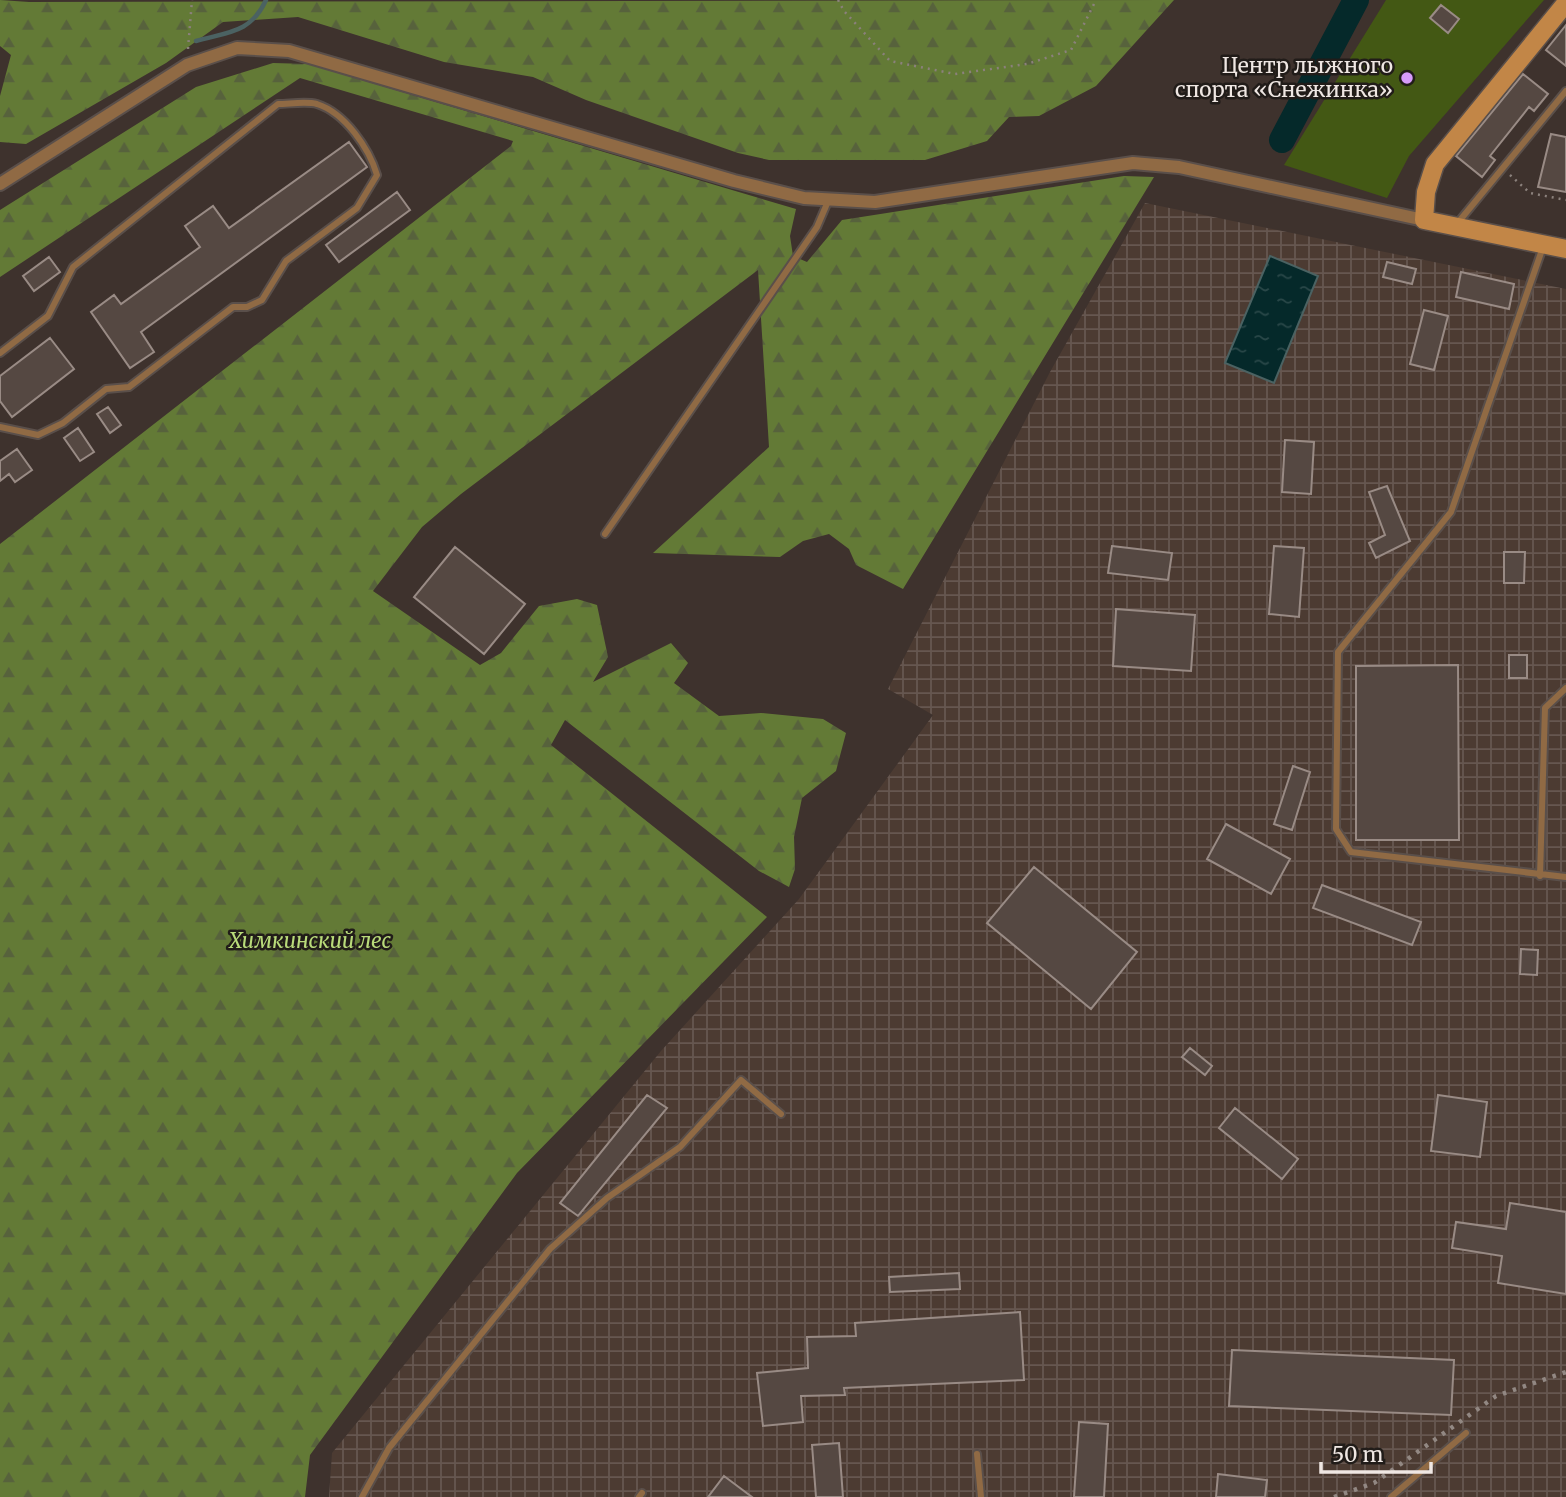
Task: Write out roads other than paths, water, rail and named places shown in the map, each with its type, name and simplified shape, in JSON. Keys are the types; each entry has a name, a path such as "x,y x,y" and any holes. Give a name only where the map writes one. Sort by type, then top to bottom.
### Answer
{"street":[{"path":"1424,220 1426,192 1435,164 1566,3"},
{"path":"0,184 187,65 237,47 289,51 734,181 804,198 876,202 1133,163 1179,167 1566,249"}],"lane":[{"path":"1455,226 1566,91"},
{"path":"0,353 48,316 73,267 278,104 317,104 343,121 371,155 377,175 357,208 286,261 262,300 247,307 233,307 129,387 106,389 63,423 38,435 0,428"},
{"path":"606,534 817,227 829,199"},
{"path":"1543,245 1451,512 1338,652 1336,829 1351,852 1566,877"},
{"path":"1540,876 1545,708 1566,688"},
{"path":"362,1497 389,1448 550,1249 607,1198 680,1147 741,1080 781,1114"},
{"path":"1391,1497 1466,1433"},
{"path":"977,1454 981,1497"}],"water":[{"path":"1270,256 1318,276 1274,383 1225,363"}],"waterway":[{"path":"196,41 228,33 246,25 260,11 266,0"},
{"path":"1282,140 1356,0"}],"railway":[{"path":"1334,1497 1374,1483 1496,1396 1566,1372"}],"place":[{"name":"Центр лыжного спорта «Снежинка»","path":"1407,78"}],"park label":[{"name":"Химкинский лес","path":"310,941"}]}
